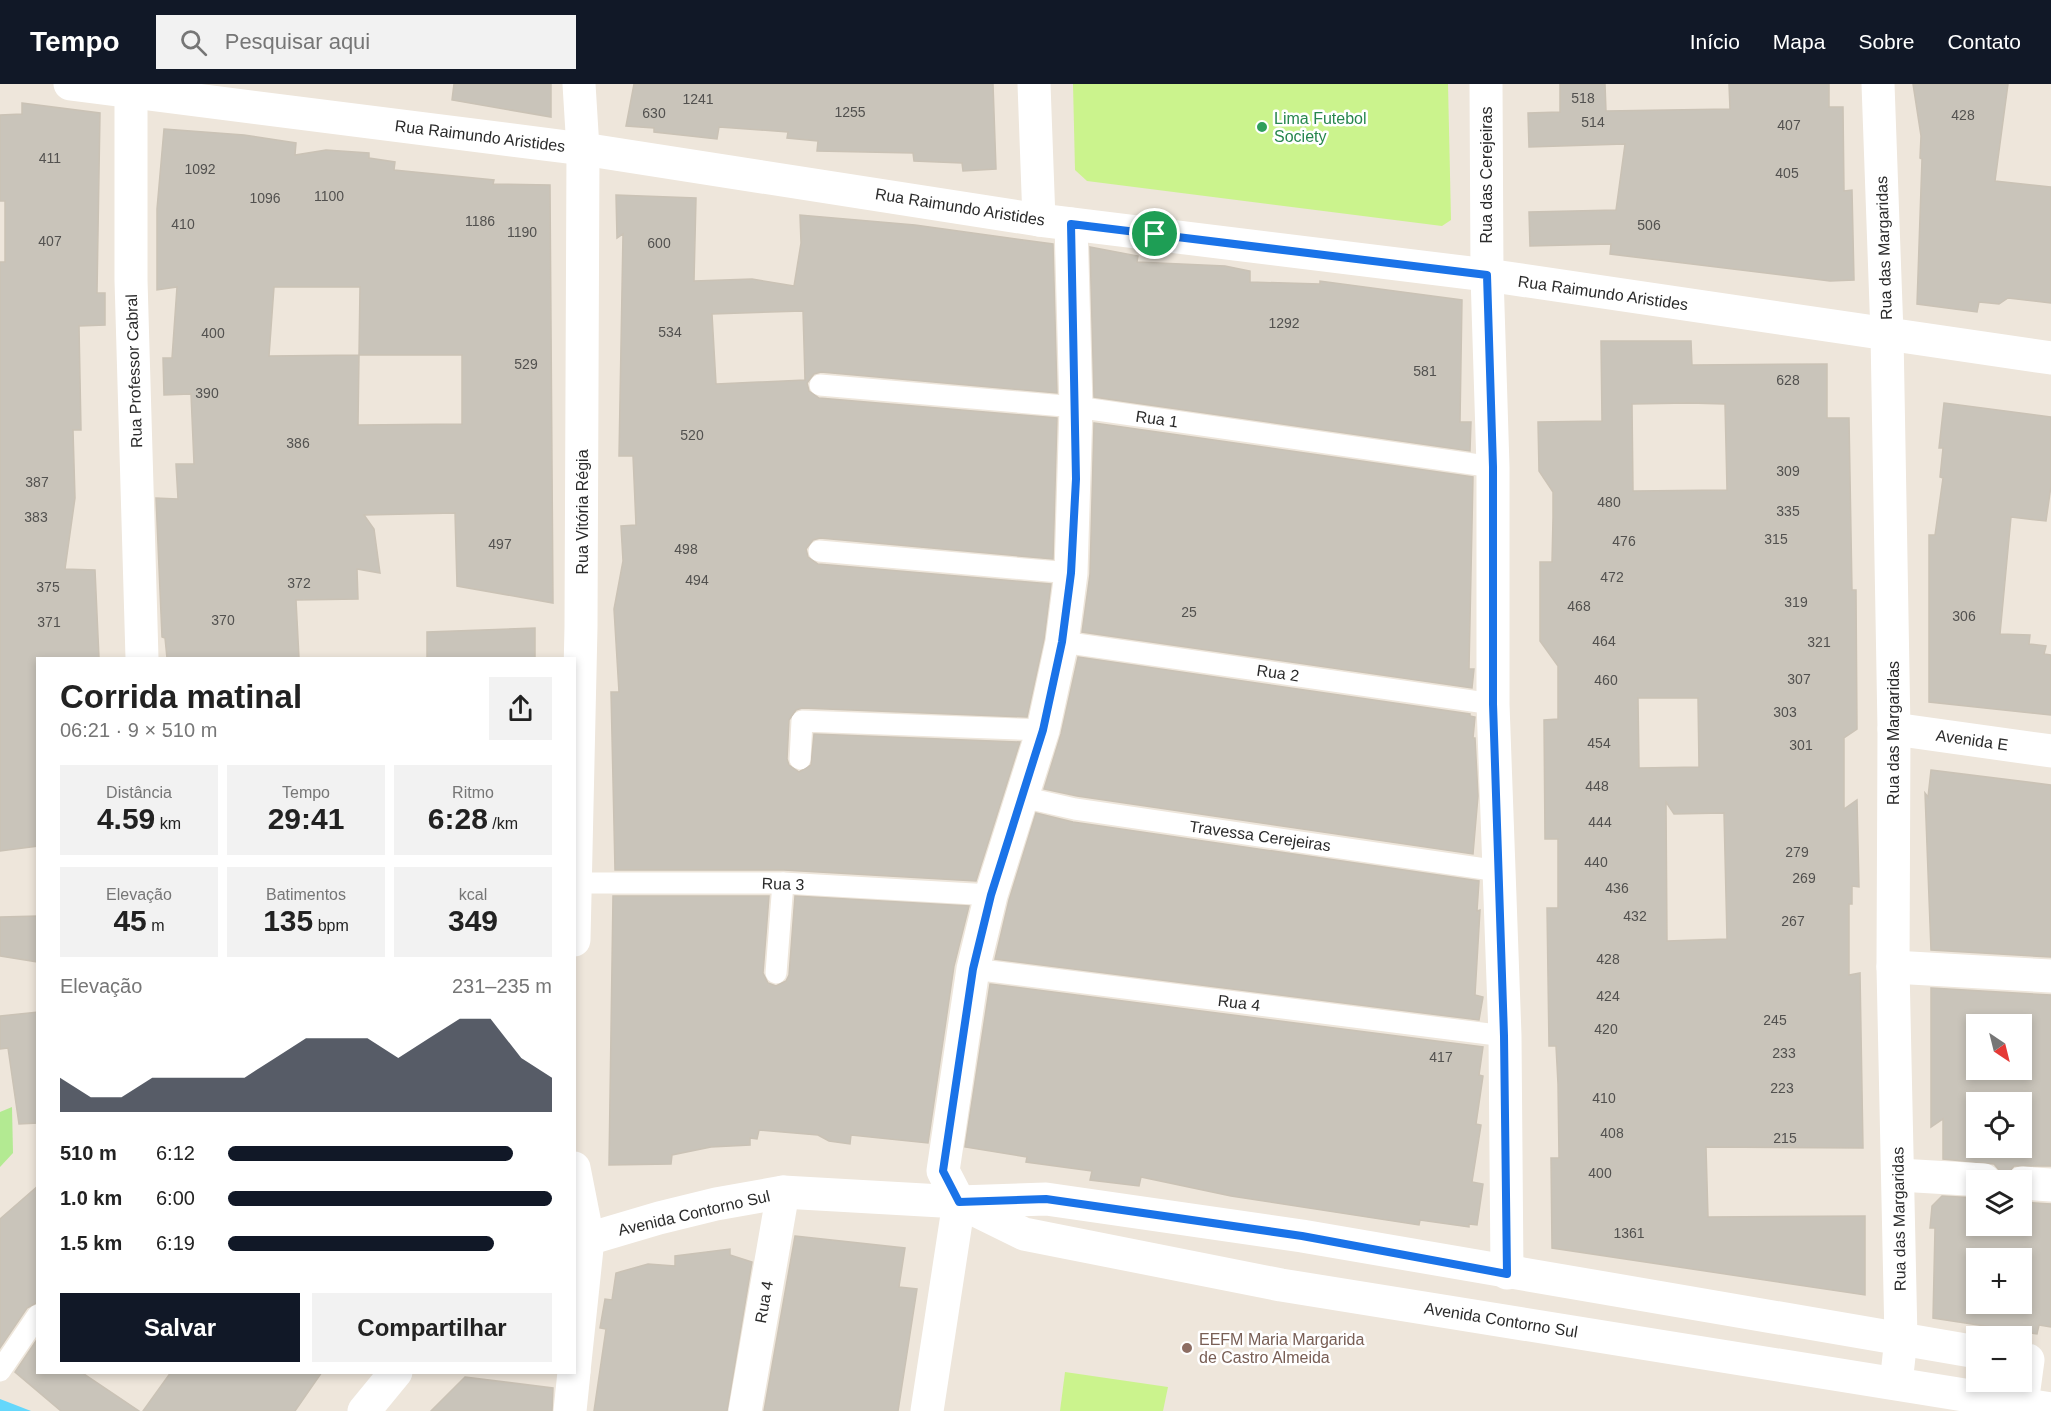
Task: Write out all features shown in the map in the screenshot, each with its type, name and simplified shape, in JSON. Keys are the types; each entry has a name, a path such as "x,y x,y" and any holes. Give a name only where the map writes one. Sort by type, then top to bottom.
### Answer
{"street":[{"name":"Rua Raimundo Aristides","path":"70,84 131,88 583,149 1040,220 1487,275 2051,358"},
{"name":"Rua Vitória Régia","path":"576,838 581,615 583,149 579,84"},
{"path":"1034,84 1040,220"},
{"name":"Rua das Cerejeiras","path":"1486,84 1487,275 1493,467 1493,704 1504,1036 1507,1274"},
{"name":"Rua das Margaridas","path":"1878,84 1887,334 1894,729 1893,967 1901,1339 1896,1383"},
{"name":"Rua Professor Cabral","path":"131,88 131,280 142,657"},
{"path":"927,1411 959,1202 943,1171 973,969 991,895 1043,730 1062,642 1071,573 1076,407 1071,224"},
{"name":"Avenida E","path":"1894,729 2051,751"},
{"path":"1893,967 2051,976"},
{"path":"1899,1175 1966,1179"},
{"path":"2032,1184 2051,1185"},
{"path":"576,1189 581,1242 576,1335"},
{"name":"Avenida Contorno Sul","path":"581,1242 716,1204 783,1192 959,1202 1046,1199 1302,1236 1507,1274 1966,1350"},
{"name":"Rua 4","path":"745,1411 783,1192"},
{"name":"Avenida Contorno Sul","path":"959,1202 1024,1234 1269,1282 1896,1383 2031,1408"},
{"path":"2031,1408 2034,1362"},
{"path":"364,1411 394,1374"},
{"path":"570,1411 574,1374"}],"lane":[{"name":"Rua 1","path":"820,385 1076,407 1493,467"},
{"path":"819,551 1071,573"},
{"name":"Rua 2","path":"1062,642 1493,704"},
{"path":"800,759 802,721 1043,730"},
{"name":"Travessa Cerejeiras","path":"1022,797 1075,809 1499,871"},
{"name":"Rua 3","path":"576,883 783,883 991,895"},
{"path":"776,973 783,883"},
{"name":"Rua 4","path":"973,969 1504,1036"},
{"path":"2,1367 36,1318"}],"green space":[{"name":"Lima Futebol Society","path":"1073,84 1448,84 1451,220 1442,226 1087,181 1075,170"},
{"path":"12,1107 13,1153 0,1167 0,1112"},
{"path":"1065,1372 1168,1387 1163,1411 1060,1411"}],"water":[{"path":"0,1399 31,1411 0,1411"}],"building":[{"path":"454,84 551,84 551,117 452,100"},
{"path":"634,84 993,84 996,169 963,171 962,163 914,161 913,153 817,151 818,141 787,138 788,132 719,127 717,139 654,132 654,128 626,126"},
{"path":"1560,84 1605,84 1606,111 1730,109 1729,84 1829,84 1829,107 1843,107 1844,191 1852,190 1854,280 1830,281 1610,254 1611,244 1530,246 1529,212 1616,210 1625,144 1529,147 1528,113 1560,112"},
{"path":"1913,84 2008,84 1995,181 2051,187 2051,303 2008,298 1999,304 1979,302 1977,312 1917,304 1922,159 1920,158 1921,136"},
{"path":"22,103 100,113 97,293 105,293 105,325 79,326 81,430 73,430 75,498 65,569 95,570 99,657 36,657 36,846 0,851 0,262 5,262 5,201 0,201 0,115 22,114"},
{"path":"164,129 244,135 296,143 295,155 326,150 369,153 369,158 395,162 394,170 494,180 493,184 550,185 553,603 457,586 455,513 364,515 374,529 380,573 357,569 358,599 296,600 299,657 167,657 165,638 162,637 156,498 178,499 176,464 194,464 191,394 164,395 163,358 172,358 177,287 157,290 157,209","holes":["274,287 360,287 359,355 269,356","359,355 462,355 462,424 358,425"]},
{"path":"616,195 696,198 694,281 752,279 794,286 801,243 800,215 915,225 1053,244 1057,393 821,372 814,374 807,383 809,391 819,398 1057,418 1053,559 820,538 813,540 806,549 808,557 818,564 1051,584 1044,639 1027,717 802,708 796,710 789,720 787,759 789,765 799,772 811,765 814,734 1020,742 976,881 784,870 615,870 611,692 619,692 614,609 623,561 621,526 636,525 633,456 619,456 623,234 617,238","holes":["803,311 805,380 716,384 712,314"]},
{"path":"1090,247 1138,256 1137,262 1225,266 1250,271 1250,282 1320,284 1320,281 1462,300 1460,422 1471,422 1470,451 1094,397"},
{"path":"1601,341 1691,341 1692,365 1827,364 1827,418 1849,418 1852,590 1856,590 1857,729 1844,738 1844,809 1857,800 1859,887 1852,886 1852,904 1849,904 1849,975 1860,973 1863,1148 1706,1147 1708,1217 1865,1216 1865,1295 1552,1248 1551,1158 1559,1158 1558,1084 1556,1046 1549,1046 1547,908 1558,908 1558,839 1545,839 1544,720 1558,719 1558,666 1540,641 1540,562 1552,562 1553,492 1539,471 1538,422 1602,421","holes":["1632,404 1725,404 1727,490 1633,491","1638,698 1698,698 1699,767 1639,768","1666,802 1674,814 1724,813 1727,939 1667,941"]},
{"path":"1944,403 2051,417 2051,486 2046,521 2011,517 2000,634 2030,635 2029,644 2046,646 2044,654 2051,655 2051,715 1929,702 1929,535 1935,535 1943,478 1940,477 1943,448 1939,448"},
{"path":"1094,423 1473,477 1469,669 1474,669 1472,688 1082,632 1090,574"},
{"path":"535,628 535,657 427,657 427,632"},
{"path":"1078,657 1470,714 1475,717 1473,738 1475,738 1478,796 1473,854 1077,796 1044,789 1061,734"},
{"path":"1931,770 2051,785 2051,957 1931,950 1925,793 1928,797"},
{"path":"1036,813 1073,822 1479,881 1477,911 1480,910 1475,995 1483,997 1479,1020 995,959 1009,900"},
{"path":"613,896 769,896 763,973 768,983 776,986 786,981 789,975 795,896 969,906 954,966 928,1143 851,1135 850,1144 829,1141 818,1135 759,1130 757,1139 750,1138 750,1145 711,1147 672,1155 671,1164 609,1165"},
{"path":"36,916 36,962 0,956 0,917"},
{"path":"990,984 1483,1047 1479,1075 1483,1076 1476,1124 1481,1125 1472,1182 1483,1184 1477,1225 1469,1224 1469,1227 1420,1220 1419,1225 1231,1196 1141,1177 1139,1186 1090,1180 1092,1171 1026,1162 1027,1157 965,1147"},
{"path":"1931,988 2051,995 2051,1166 2014,1166 2011,1170 1999,1170 1994,1164 1943,1159 1943,1119 1931,1127"},
{"path":"36,1012 36,1123 19,1124 8,1048 0,1049 0,1016"},
{"path":"36,1188 36,1303 27,1308 0,1348 0,1219"},
{"path":"1942,1196 1966,1197 1966,1236 2032,1236 2032,1203 2051,1204 2051,1327 2039,1325 2037,1334 2032,1333 2032,1326 1985,1326 1933,1318 1935,1228 1930,1228 1932,1206"},
{"path":"795,1236 905,1248 899,1287 917,1289 898,1411 764,1411"},
{"path":"730,1249 730,1255 752,1262 727,1411 594,1411 606,1329 600,1328 605,1299 612,1300 616,1273 648,1264 675,1266 675,1256"},
{"path":"36,1341 36,1374 84,1374 139,1411 61,1411 15,1372"},
{"path":"170,1374 321,1374 295,1411 143,1411"},
{"path":"465,1377 553,1388 552,1411 431,1411"}],"place":[{"name":"Lima Futebol Society","path":"1262,127"},
{"name":"EEFM Maria Margarida de Castro Almeida","path":"1187,1348"}],"route":[{"path":"1071,224 1155,234 1487,275 1493,467 1493,704 1504,1036 1507,1274 1302,1236 1046,1199 959,1202 943,1171 973,969 991,895 1043,730 1062,642 1071,573 1076,479 1071,224"}]}
